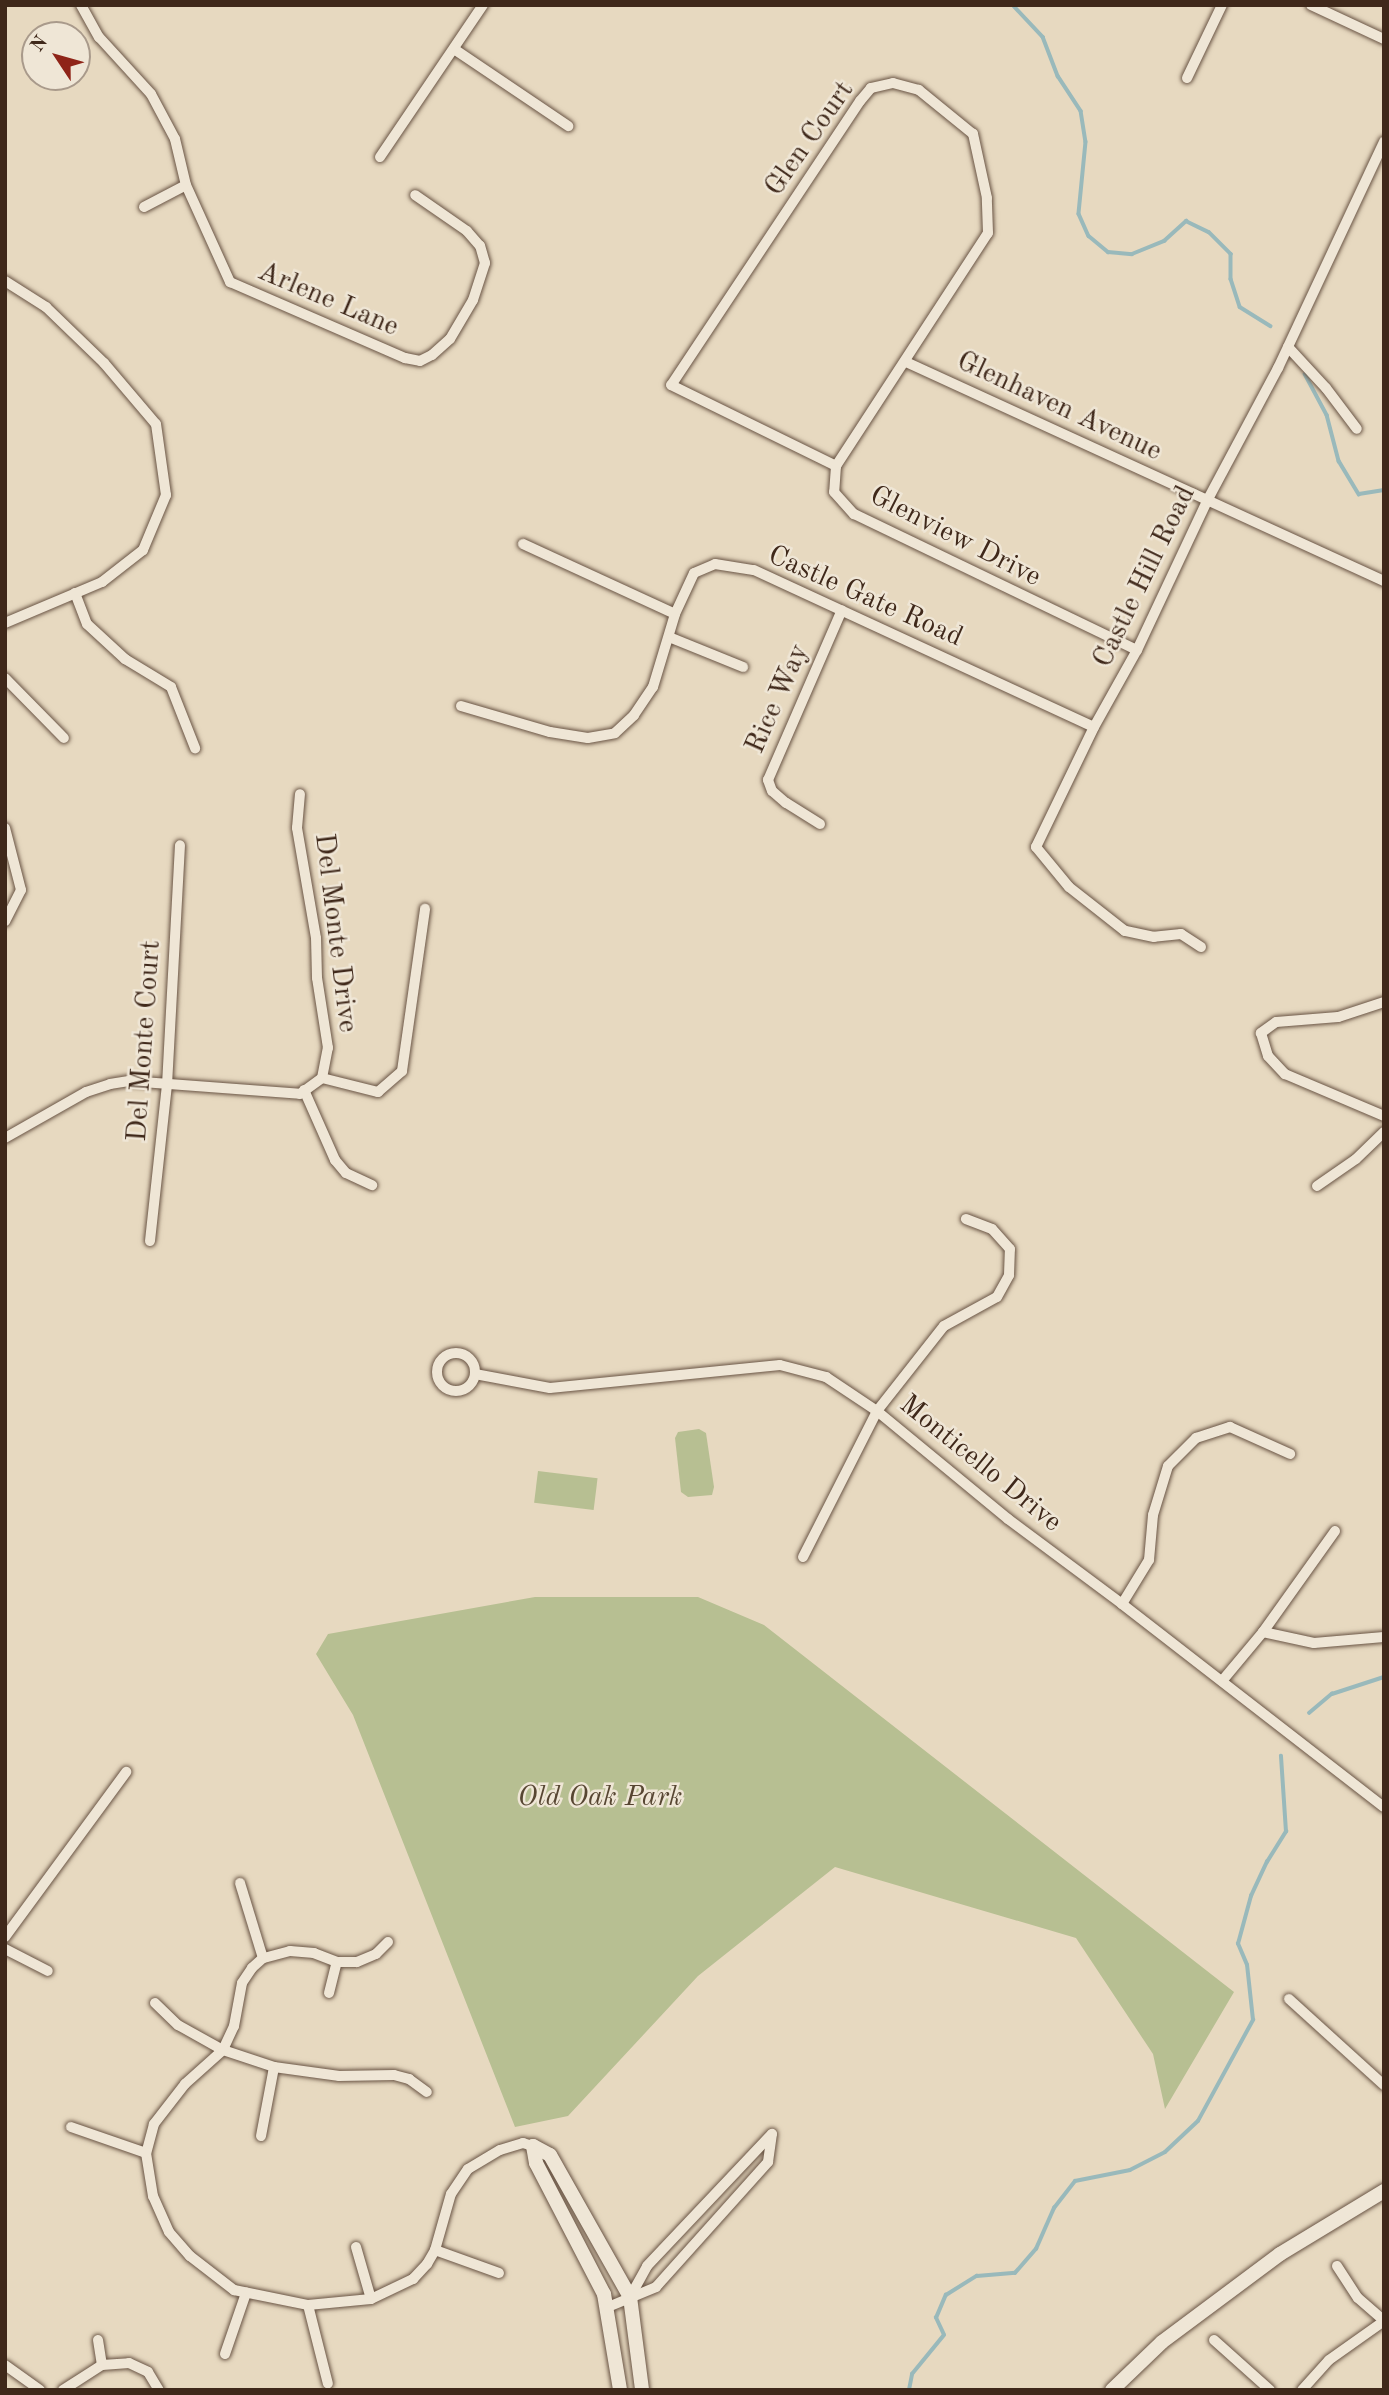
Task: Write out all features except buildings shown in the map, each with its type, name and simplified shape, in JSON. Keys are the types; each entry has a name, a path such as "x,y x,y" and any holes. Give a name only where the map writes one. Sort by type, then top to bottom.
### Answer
{"street":[{"name":"Arlene Lane","path":"81,5 99,37 151,94 175,139 186,185 230,282 405,358 420,360 432,355 450,340 473,300 485,263 480,246 467,231 415,195"},
{"path":"380,157 483,5"},
{"path":"1187,78 1222,5"},
{"path":"1311,5 1384,39"},
{"path":"454,49 568,126"},
{"name":"Glen Court","path":"893,83 919,90 973,134 987,198 988,233 906,362 836,466 671,384 860,101 871,88 893,83"},
{"name":"Castle Hill Road","path":"1201,947 1181,934 1154,936 1125,931 1069,887 1036,847 1094,727 1137,650 1207,501 1288,347 1382,150"},
{"path":"144,207 186,185"},
{"path":"5,281 46,307 104,363 156,424 166,495 143,551 102,582 5,623"},
{"path":"1288,347 1326,388 1357,429"},
{"name":"Glenhaven Avenue","path":"906,362 1384,581"},
{"name":"Glenview Drive","path":"836,466 834,492 854,514 1137,650"},
{"path":"523,544 675,614"},
{"name":"Castle Gate Road","path":"461,706 550,732 588,738 615,733 634,715 653,687 675,614 694,573 715,564 754,570 1094,727"},
{"path":"75,593 87,624 125,659 171,687 195,748"},
{"name":"Rice Way","path":"820,824 786,803 772,791 768,780 842,610"},
{"path":"669,637 743,667"},
{"path":"5,678 64,738"},
{"name":"Del Monte Drive","path":"300,794 298,828 316,938 317,978 328,1048 322,1078"},
{"path":"5,828 22,890 5,921"},
{"name":"Del Monte Court","path":"150,1241 167,1084 180,845"},
{"path":"5,1138 86,1093 110,1084 167,1084 256,1093 300,1094 322,1078 378,1092 402,1071 425,909"},
{"path":"1384,1002 1338,1017 1276,1022 1261,1033 1268,1056 1285,1074 1384,1115"},
{"path":"304,1090 335,1160 346,1173 372,1185"},
{"path":"1317,1186 1356,1159 1384,1132"},
{"path":"803,1557 877,1411 944,1326 997,1297 1009,1275 1010,1249 992,1229 966,1219"},
{"name":"Monticello Drive","path":"475,1374 550,1388 780,1365 826,1377 877,1411 1008,1519 1384,1807"},
{"path":"1122,1604 1149,1560 1153,1515 1168,1466 1196,1437 1230,1427 1290,1454"},
{"path":"1222,1681 1263,1632 1335,1531"},
{"path":"1263,1632 1314,1643 1384,1637"},
{"path":"5,1937 126,1772"},
{"path":"240,1883 263,1958"},
{"path":"388,1942 376,1954 357,1962 337,1962 314,1953 290,1951 263,1958 242,1983 233,2026 223,2050 168,2103 154,2124 146,2153 153,2196 169,2232 212,2274 234,2290 308,2305 349,2304 371,2299 414,2279 435,2250 451,2194 468,2169 500,2150 523,2143 533,2146 550,2155 630,2297 642,2390"},
{"path":"5,1949 48,1971"},
{"path":"330,1993 337,1962"},
{"path":"1289,1999 1384,2085"},
{"path":"155,2003 178,2025 223,2050 274,2067 339,2076 394,2075 409,2079 427,2092"},
{"path":"261,2136 274,2067"},
{"path":"71,2127 146,2153"},
{"path":"608,2306 656,2287 768,2162 772,2134 647,2266 630,2297"},
{"path":"533,2146 536,2163 608,2306 620,2390"},
{"path":"1122,2387 1162,2342 1280,2254 1384,2191"},
{"path":"356,2247 371,2299"},
{"path":"435,2250 499,2273"},
{"path":"1302,2390 1329,2360 1384,2321 1357,2298 1337,2266"},
{"path":"225,2354 246,2293"},
{"path":"308,2305 328,2384"},
{"path":"98,2340 102,2365"},
{"path":"1214,2340 1270,2390"},
{"path":"63,2390 102,2365 130,2363 148,2372 159,2390"},
{"path":"5,2365 40,2390"}],"green space":[{"path":"699,1429 706,1433 714,1487 712,1495 688,1497 681,1492 675,1438 678,1432"},
{"path":"538,1471 598,1478 594,1510 534,1503"},
{"name":"Old Oak Park","path":"535,1597 698,1597 764,1625 1234,1992 1165,2109 1153,2054 1076,1938 835,1867 698,1976 568,2116 515,2127 353,1715 316,1654 328,1634"}],"waterway":[{"path":"1013,5 1043,37 1058,76 1081,111 1086,142 1079,214 1089,236 1108,252 1132,254 1164,241 1186,221 1209,232 1231,254 1231,279 1240,307 1270,326"},
{"path":"1305,374 1327,415 1339,461 1359,494 1384,490"},
{"path":"1309,1713 1332,1694 1384,1677"},
{"path":"909,2390 912,2374 944,2335 936,2318 946,2295 977,2276 1015,2273 1036,2249 1054,2208 1075,2181 1130,2170 1165,2152 1198,2121 1253,2020 1247,1965 1238,1944 1251,1896 1267,1862 1286,1832 1281,1756"}]}
